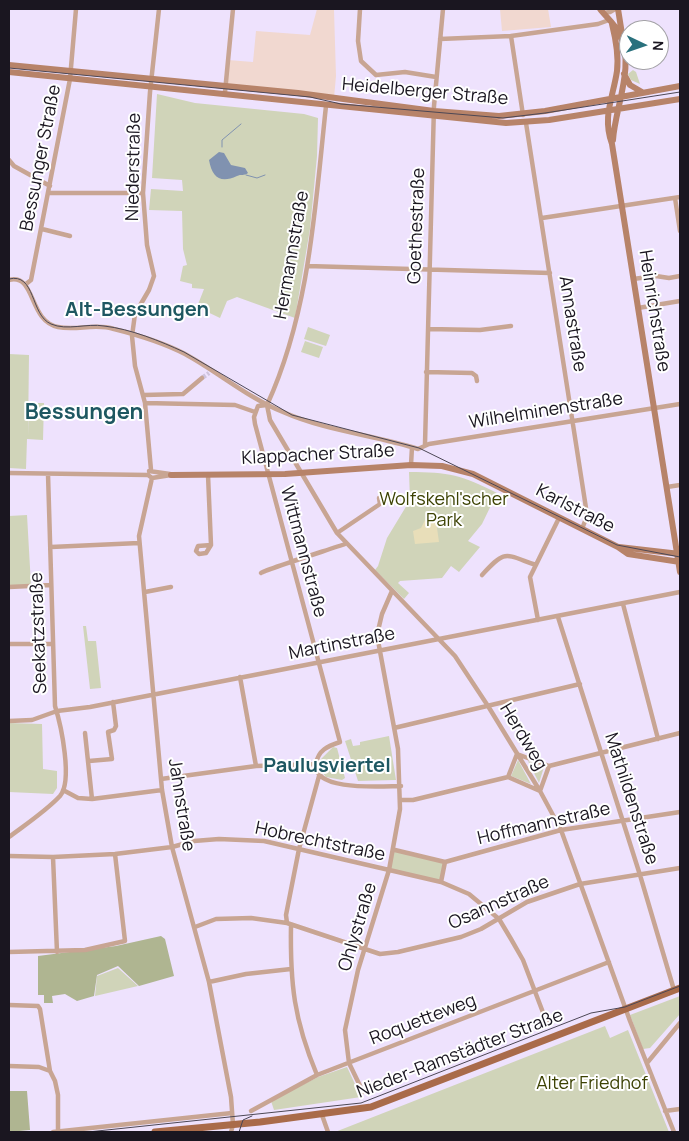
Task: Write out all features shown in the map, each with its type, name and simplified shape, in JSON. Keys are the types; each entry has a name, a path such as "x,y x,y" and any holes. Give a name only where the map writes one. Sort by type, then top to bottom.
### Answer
{"main road":[{"name":"Heinrichstraße","path":"616,9 619,26"},
{"path":"602,11 619,35"},
{"name":"Heinrichstraße","path":"611,22 618,61 607,112 608,132 612,144 679,554 680,572"},
{"name":"Heidelberger Straße","path":"9,65 71,70 151,82"},
{"name":"Heinrichstraße","path":"612,144 624,70"},
{"name":"Heidelberger Straße","path":"9,72 327,97 434,114 499,116 523,115 680,86"},
{"path":"624,74 630,85 642,92"},
{"name":"Heidelberger Straße","path":"225,89 326,106 526,123 607,112 680,99"},
{"path":"326,106 327,97"},
{"name":"Klappacher Straße","path":"171,475 268,475 411,465 442,466 465,471"},
{"name":"Karlstraße","path":"465,471 618,547 628,554 679,562"},
{"name":"Karlstraße","path":"618,547 679,554"},
{"name":"Nieder-Ramstädter Straße","path":"155,1132 232,1129 370,1107 677,989"}],"street":[{"name":"Bessunger Straße","path":"71,70 76,9"},
{"name":"Niederstraße","path":"132,334 135,314 153,283 143,193 151,82 159,9"},
{"path":"225,89 233,9"},
{"path":"360,9 358,41 362,61 376,75 405,72 436,76"},
{"name":"Goethestraße","path":"425,444 434,114 443,9"},
{"path":"602,11 610,12 616,9"},
{"path":"440,39 511,36 611,22"},
{"path":"511,36 523,115"},
{"path":"70,78 71,70"},
{"name":"Bessunger Straße","path":"26,284 31,280 42,229 70,78"},
{"name":"Hermannstraße","path":"267,405 299,314 307,266 326,106"},
{"name":"Annastraße","path":"526,123 574,420 587,516 582,529"},
{"path":"9,160 14,166 50,186"},
{"path":"49,193 143,193"},
{"path":"542,218 678,197 680,231"},
{"path":"42,229 70,236"},
{"path":"307,266 550,273"},
{"path":"634,279 656,276 669,278 680,276"},
{"path":"9,280 17,279 26,284 38,313 48,324 61,328 104,327 132,334 174,349 267,405 291,416 412,447 411,465"},
{"path":"638,308 680,301"},
{"path":"428,329 480,330 511,326"},
{"name":"Jahnstraße","path":"132,334 135,366 146,403 152,464 139,543 162,790 172,847 209,982 232,1113 232,1129"},
{"path":"426,372 472,373 476,376 477,382"},
{"path":"144,395 183,394 202,378"},
{"path":"146,403 235,405 255,412 258,406 267,405"},
{"name":"Wilhelminenstraße","path":"412,447 418,449 425,444 680,404"},
{"name":"Herdweg","path":"267,405 270,420 337,533 345,544 440,639 488,706 540,791 561,830 608,962 674,1132"},
{"name":"Wittmannstraße","path":"255,412 255,424 268,475 340,742 324,749 318,756 316,764"},
{"name":"Klappacher Straße","path":"9,473 171,475"},
{"name":"Seekatzstraße","path":"48,474 57,711 66,773 63,790"},
{"path":"208,475 211,545"},
{"path":"667,487 680,486"},
{"path":"337,533 380,504 378,498"},
{"path":"538,620 530,577 559,518"},
{"path":"51,547 139,543"},
{"path":"261,573 265,569 292,563 345,544"},
{"path":"482,575 500,556 506,555 536,564"},
{"path":"9,587 51,585"},
{"path":"145,592 171,587"},
{"name":"Ohlystraße","path":"363,1092 349,1063 345,1030 350,1000 395,850 401,800 394,728 378,630 382,614 392,591"},
{"name":"Martinstraße","path":"9,720 32,720 57,711 318,663 680,592"},
{"path":"623,604 658,739"},
{"name":"Mathildenstraße","path":"558,617 677,989"},
{"path":"9,644 53,644"},
{"path":"240,677 256,766"},
{"path":"394,728 580,684"},
{"path":"89,761 112,759 108,732 114,730 116,726 113,702"},
{"path":"85,733 92,799"},
{"path":"508,777 517,754 549,766 680,733"},
{"path":"161,779 256,766 316,764 318,776 299,849 286,915 289,924 290,969 295,1008 304,1042 318,1075"},
{"path":"401,800 418,799 508,777 540,791 549,766"},
{"path":"318,776 324,780 341,784 401,786"},
{"path":"9,837 60,796 63,790 78,798 92,799 162,790"},
{"name":"Hoffmannstraße","path":"395,850 445,862 561,830 680,812"},
{"name":"Hobrechtstraße","path":"9,856 53,857 115,854 172,847 194,842 243,839 264,841 440,882 469,894 499,919 524,960 547,1023"},
{"path":"9,952 57,952 97,948 122,943 126,939 118,897 115,854"},
{"path":"53,857 57,952"},
{"path":"440,882 445,862"},
{"name":"Osannstraße","path":"195,926 237,917 289,924 380,954 428,946 460,937 499,919 511,910 528,902 580,884 680,868"},
{"name":"Roquetteweg","path":"251,1111 318,1075 608,962"},
{"path":"209,982 246,974 290,969"},
{"path":"9,1005 38,1006 42,1018 50,1071 55,1081 58,1095 58,1132"},
{"path":"647,1062 680,1023"},
{"path":"9,1066 39,1067 50,1071"},
{"path":"665,1111 680,1109"},
{"path":"53,1132 232,1113"},
{"path":"322,1115 328,1132"}],"shaded area":[{"path":"317,9 334,10 336,76 334,98 226,86 228,60 253,62 256,31 310,35"},
{"path":"500,9 548,9 551,27 502,31"}],"green space":[{"path":"633,70 636,72 640,84 631,80 628,74"},
{"path":"157,94 195,103 304,114 318,118 317,156 310,229 295,318 237,297 227,301 220,318 197,307 204,289 192,288 192,284 180,281 183,266 187,265 183,249 182,211 149,210 151,189 183,191 182,180 152,178"},
{"path":"308,327 330,335 326,346 304,339"},
{"path":"305,341 323,347 319,358 301,352"},
{"path":"9,354 29,355 28,436 29,403 44,403 43,440 27,439 26,469 9,468"},
{"name":"Wolfskehl'scher Park","path":"409,472 445,474 464,478 497,493 482,524 468,541 480,547 459,572 451,566 442,578 400,581 398,583 409,593 404,599 375,570 387,538 410,500"},
{"path":"27,515 31,585 9,586 9,516"},
{"path":"83,626 86,626 88,641 96,641 101,688 90,689"},
{"path":"9,723 42,724 43,769 57,771 57,788 53,794 9,792"},
{"path":"389,736 396,780 358,781 345,741 351,739 353,746 360,745 360,742"},
{"path":"333,747 337,748 345,778 342,780 326,777 320,770 320,760"},
{"path":"518,760 531,784 511,776"},
{"path":"528,761 544,767 539,783"},
{"path":"395,850 445,862 441,882 389,870"},
{"path":"161,936 165,939 174,976 139,986 118,966 97,975 94,996 77,1001 65,994 52,996 53,1003 44,1003 44,995 38,995 38,956 116,946"},
{"path":"118,968 138,986 95,996 97,976"},
{"path":"680,996 680,1014 650,1048 643,1049 630,1015"},
{"name":"Alter Friedhof","path":"605,1026 610,1038 628,1030 669,1132 335,1132"},
{"path":"347,1067 361,1097 274,1110 271,1101 318,1077"},
{"path":"9,1091 27,1091 30,1130 9,1132"}],"sand":[{"path":"426,518 436,521 439,542 415,544 413,531 421,528"}],"water":[{"path":"219,152 224,153 231,165 245,168 248,173 226,179 221,179 215,175 209,160"}],"waterway":[{"path":"222,147 222,140 241,124"},
{"path":"246,175 257,178 265,175"}],"tunnel":[{"path":"202,378 209,373"}],"tram line":[{"path":"9,68 310,97 341,104 503,118 680,92"},
{"path":"9,279 18,279 24,282 29,288 39,312 51,324 64,327 97,325 135,333 155,340 184,352 292,415 419,448 617,545 680,557"},
{"path":"88,1132 361,1103 591,1013 625,1007 680,986"},
{"path":"239,1132 243,1120 252,1116"}],"district":[{"name":"Alt-Bessungen","path":"137,310"},
{"name":"Bessungen","path":"84,413"},
{"name":"Paulusviertel","path":"327,766"}]}
